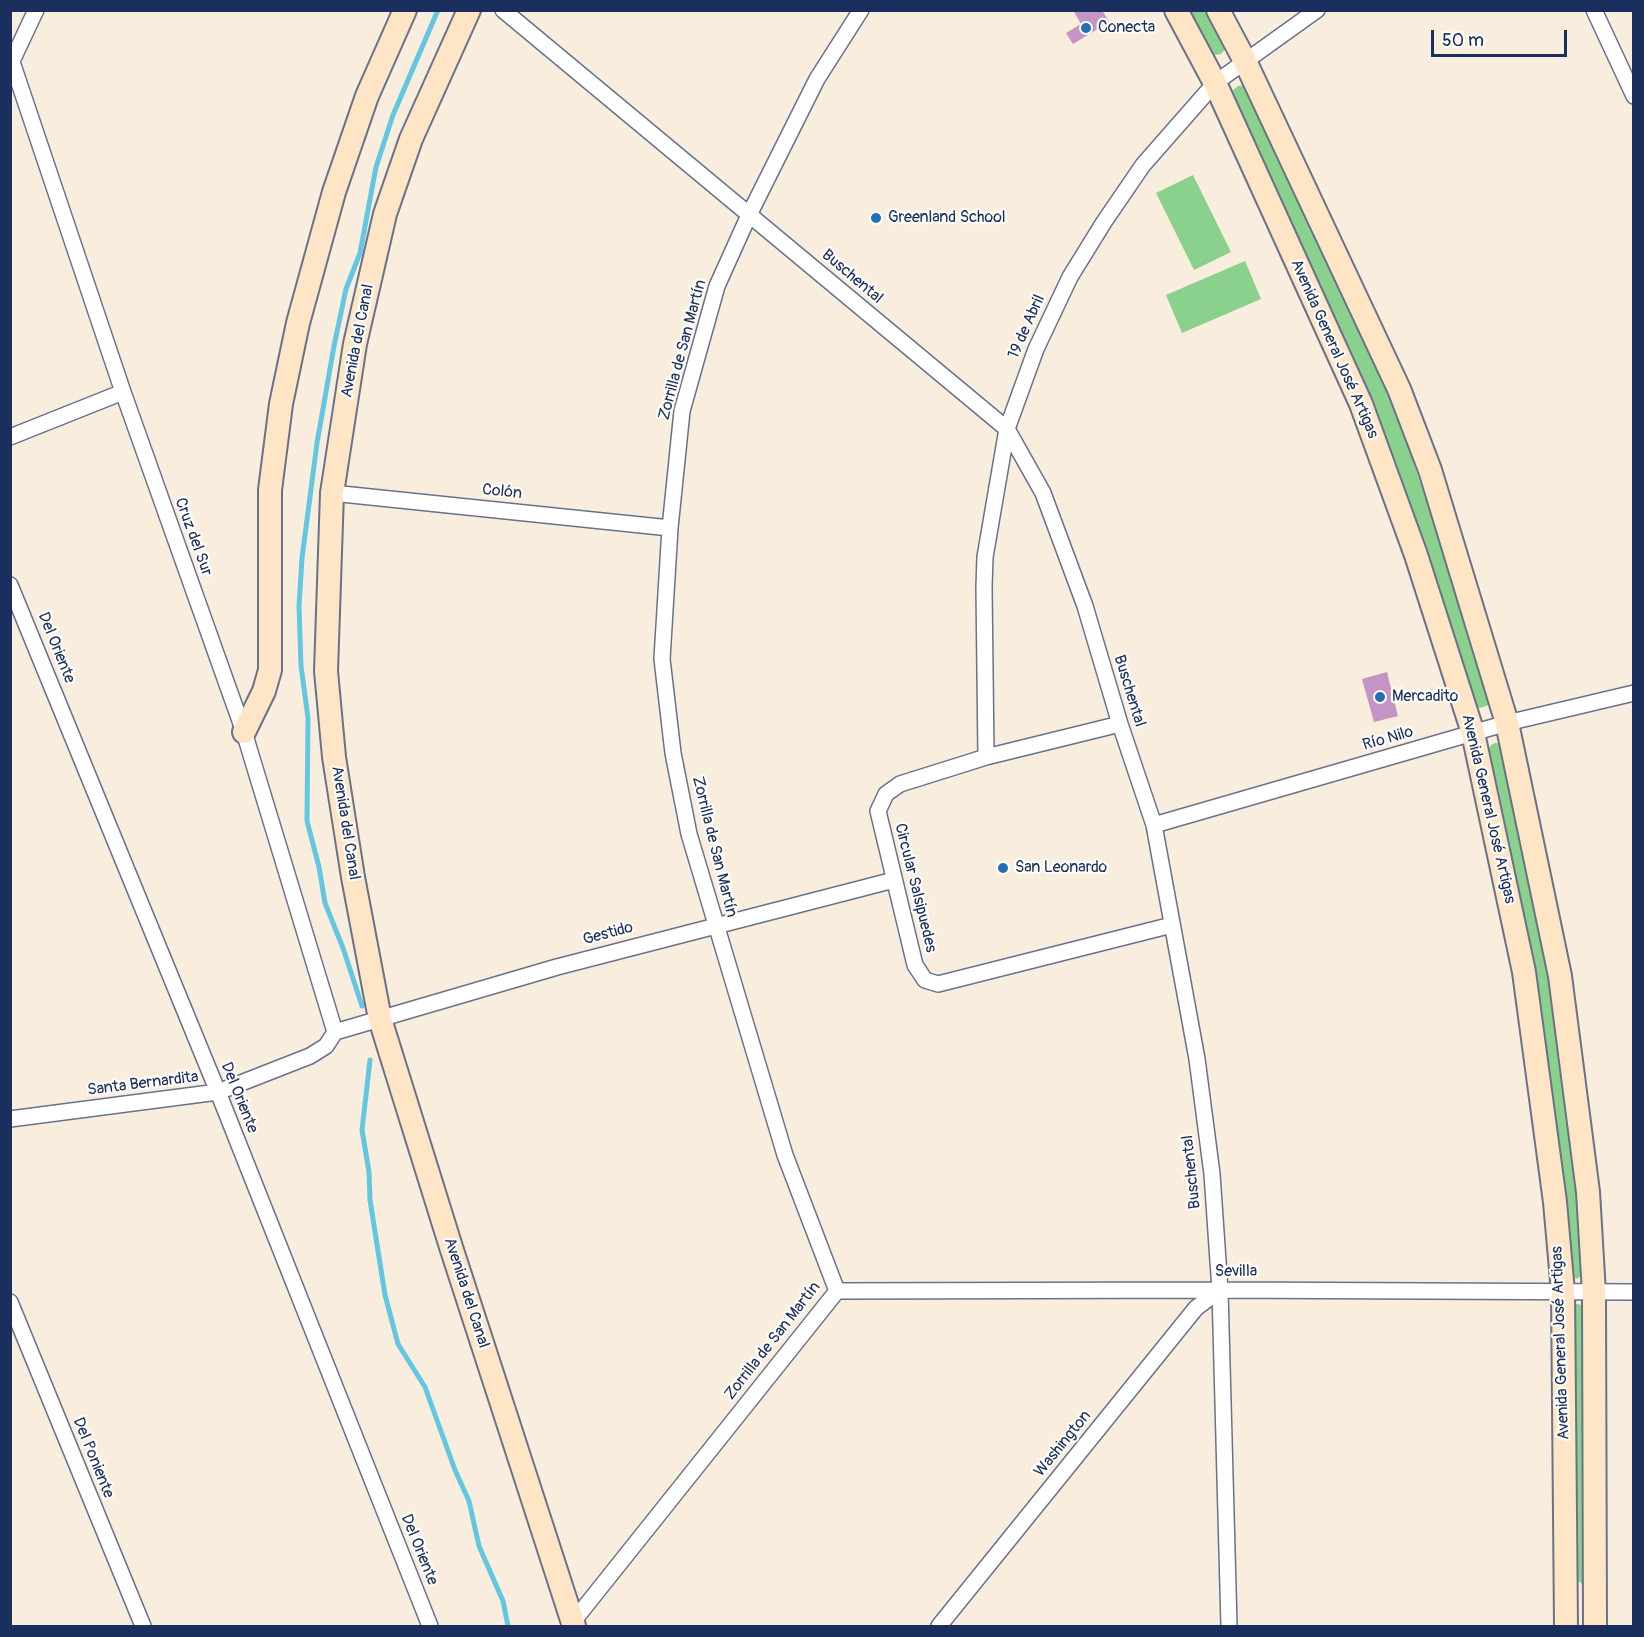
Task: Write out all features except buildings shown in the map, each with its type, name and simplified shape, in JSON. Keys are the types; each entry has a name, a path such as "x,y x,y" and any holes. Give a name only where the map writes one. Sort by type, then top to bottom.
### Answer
{"street":[{"path":"11,58 36,10"},
{"path":"244,732 264,691 270,670 270,490 281,404 298,323 334,192 352,139 367,96 405,10"},
{"name":"Avenida del Canal","path":"469,10 411,140 385,214 355,344 332,493 326,671 334,757 351,866 380,1019 450,1247 573,1624"},
{"name":"Buschental","path":"503,10 1007,429 1043,493 1085,606 1120,724 1154,825 1197,1059 1212,1174 1220,1290 1229,1626"},
{"name":"Zorrilla de San Martín","path":"573,1624 837,1291 785,1155 689,834 673,753 662,659 670,528 682,411 717,286 749,215 817,79 861,10"},
{"name":"Avenida General José Artigas","path":"1176,10 1215,83 1361,404 1416,555 1473,733 1524,972 1555,1202 1563,1292 1566,1626"},
{"name":"Avenida General José Artigas","path":"1218,10 1245,61 1399,389 1430,470 1507,723 1560,976 1588,1192 1594,1293 1595,1626"},
{"name":"19 de Abril","path":"986,757 985,557 1007,429 1036,349 1076,268 1143,165 1215,83 1317,10"},
{"path":"1594,10 1634,96"},
{"name":"Cruz del Sur","path":"11,58 123,392 244,732 335,1032"},
{"path":"10,437 123,392"},
{"name":"Colón","path":"332,493 670,528"},
{"name":"Del Oriente","path":"10,585 218,1092 430,1626"},
{"name":"Río Nilo","path":"1154,825 1507,723 1634,693"},
{"name":"Circular Salsipuedes","path":"1120,724 986,757 900,784 886,794 878,811 915,965 925,981 938,984 1172,925"},
{"name":"Gestido","path":"335,1032 557,967 716,924 894,880"},
{"name":"Santa Bernardita","path":"10,1119 218,1092 310,1056 326,1046 335,1032"},
{"name":"Washington","path":"939,1626 1196,1308 1220,1290"},
{"name":"Sevilla","path":"837,1291 1634,1292"},
{"name":"Del Poniente","path":"10,1302 143,1626"}],"green space":[{"path":"1186,11 1209,11 1226,41 1226,48 1221,54 1214,55 1207,50"},
{"path":"1245,85 1390,393 1493,699 1489,705 1480,708 1474,705 1373,400 1234,100 1233,90"},
{"path":"1193,175 1231,252 1194,270 1156,193"},
{"path":"1245,261 1261,299 1182,333 1166,295"},
{"path":"1495,743 1501,743 1530,863 1567,1083 1585,1272 1577,1279 1572,1276 1487,752"},
{"path":"1572,1305 1584,1306 1587,1582 1582,1584 1574,1577"}],"waterway":[{"path":"362,1006 325,903 319,867 307,821 308,718 301,666 299,606 302,558 317,443 334,346 346,289 360,253 376,167 393,115 438,10"},
{"path":"370,1060 362,1130 385,1295 398,1344 425,1387 455,1470 469,1501 479,1546 503,1601 508,1626"}],"place":[{"name":"Conecta","path":"1086,28"},
{"name":"Greenland School","path":"876,218"},
{"name":"Mercadito","path":"1380,697"},
{"name":"San Leonardo","path":"1003,868"}]}
